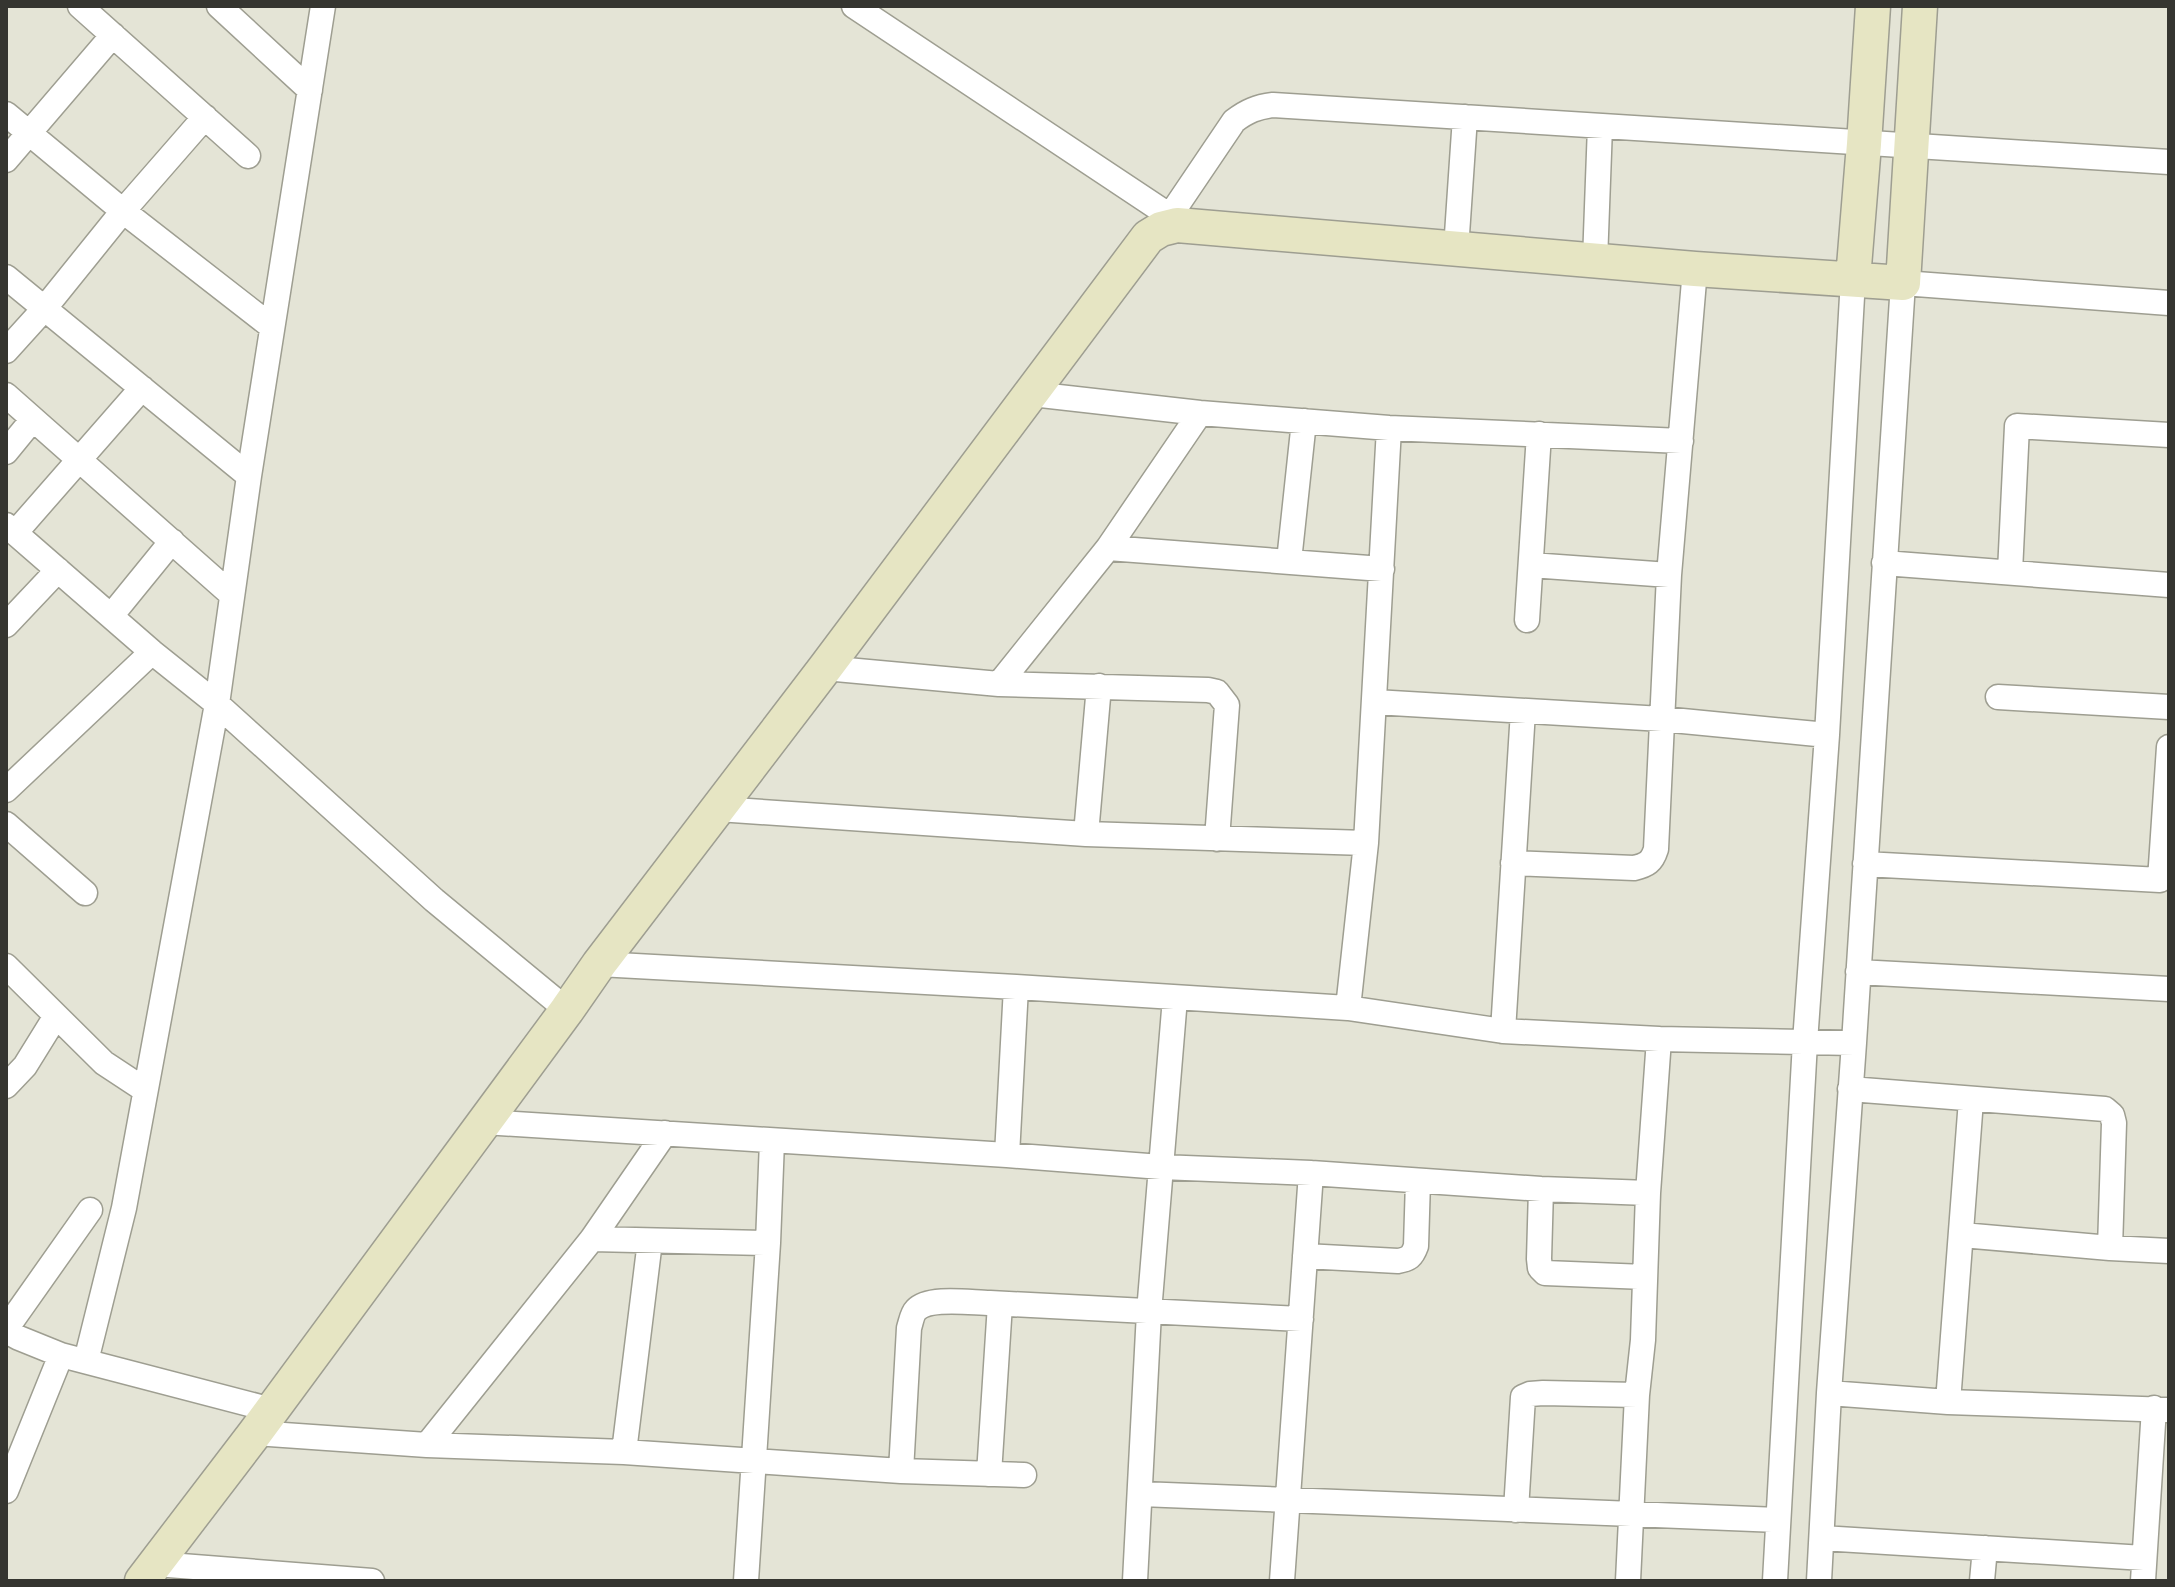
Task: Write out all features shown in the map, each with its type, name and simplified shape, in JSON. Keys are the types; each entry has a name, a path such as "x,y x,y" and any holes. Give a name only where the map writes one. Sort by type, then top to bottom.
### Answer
{"street":[{"path":"80,6 248,156"},
{"path":"219,6 310,90"},
{"path":"86,1361 124,1208 217,704 249,476 323,6"},
{"path":"854,6 1165,222 1177,225 1695,269 2169,303"},
{"path":"1775,1581 1805,1042 1873,6"},
{"path":"1819,1581 1920,6"},
{"path":"6,160 113,35"},
{"path":"149,1572 264,1421 599,964 1148,237 1165,222 1234,121 1247,111 1273,105 2169,162"},
{"path":"6,114 123,211 272,327"},
{"path":"6,351 205,117"},
{"path":"1456,249 1465,117"},
{"path":"1595,261 1600,126"},
{"path":"1513,863 1634,868 1653,860 1669,575 1695,269"},
{"path":"6,277 249,476"},
{"path":"142,388 80,460 11,529 152,652 217,704 434,900 567,1010"},
{"path":"1032,394 1200,413 1389,428 1681,441"},
{"path":"6,395 232,595"},
{"path":"999,684 1108,548 1200,413"},
{"path":"6,452 33,419"},
{"path":"1289,561 1304,421"},
{"path":"2010,572 2017,426 2169,435"},
{"path":"1348,1008 1366,843 1389,428"},
{"path":"1527,620 1539,434"},
{"path":"111,616 172,541"},
{"path":"1108,548 1382,569"},
{"path":"1884,563 2169,585"},
{"path":"1531,565 1669,575"},
{"path":"6,625 58,570"},
{"path":"6,790 152,652"},
{"path":"825,668 999,684 1217,692 1227,705 1217,839"},
{"path":"1086,834 1099,686"},
{"path":"1998,697 2169,707"},
{"path":"1375,702 1662,719 1827,735"},
{"path":"1503,1031 1523,711"},
{"path":"1865,864 2160,880 2169,747"},
{"path":"718,809 1086,834 1366,843"},
{"path":"6,824 85,893"},
{"path":"599,964 1348,1008 1503,1031 1659,1039 1854,1043"},
{"path":"6,966 104,1063 145,1090"},
{"path":"1858,972 2169,989"},
{"path":"1007,1155 1016,987"},
{"path":"1135,1581 1149,1312 1175,998"},
{"path":"6,1086 25,1066 56,1016"},
{"path":"1628,1581 1659,1039"},
{"path":"1850,1089 2105,1109 2112,1115 2114,1123 2110,1248"},
{"path":"1948,1402 1971,1100"},
{"path":"484,1122 1161,1167 1648,1193"},
{"path":"427,1445 592,1239 665,1133"},
{"path":"746,1581 772,1141"},
{"path":"1282,1581 1311,1173"},
{"path":"1305,1256 1409,1259 1416,1246 1418,1181"},
{"path":"1541,1189 1539,1259 1540,1268 1545,1273 1645,1277"},
{"path":"90,1210 6,1330 61,1355 264,1421 427,1445 624,1452 901,1471 1024,1475"},
{"path":"1962,1235 2169,1251"},
{"path":"592,1239 768,1243"},
{"path":"624,1452 650,1241"},
{"path":"901,1471 909,1328 914,1311 925,1303 1301,1319"},
{"path":"989,1474 1000,1304"},
{"path":"6,1491 61,1355"},
{"path":"1516,1510 1523,1397 1543,1393 1637,1395"},
{"path":"1822,1538 1985,1548 2144,1569 2162,1409 1948,1402 1829,1393"},
{"path":"1141,1494 1778,1520"},
{"path":"1982,1581 1985,1548"},
{"path":"149,1572 372,1581"}]}
